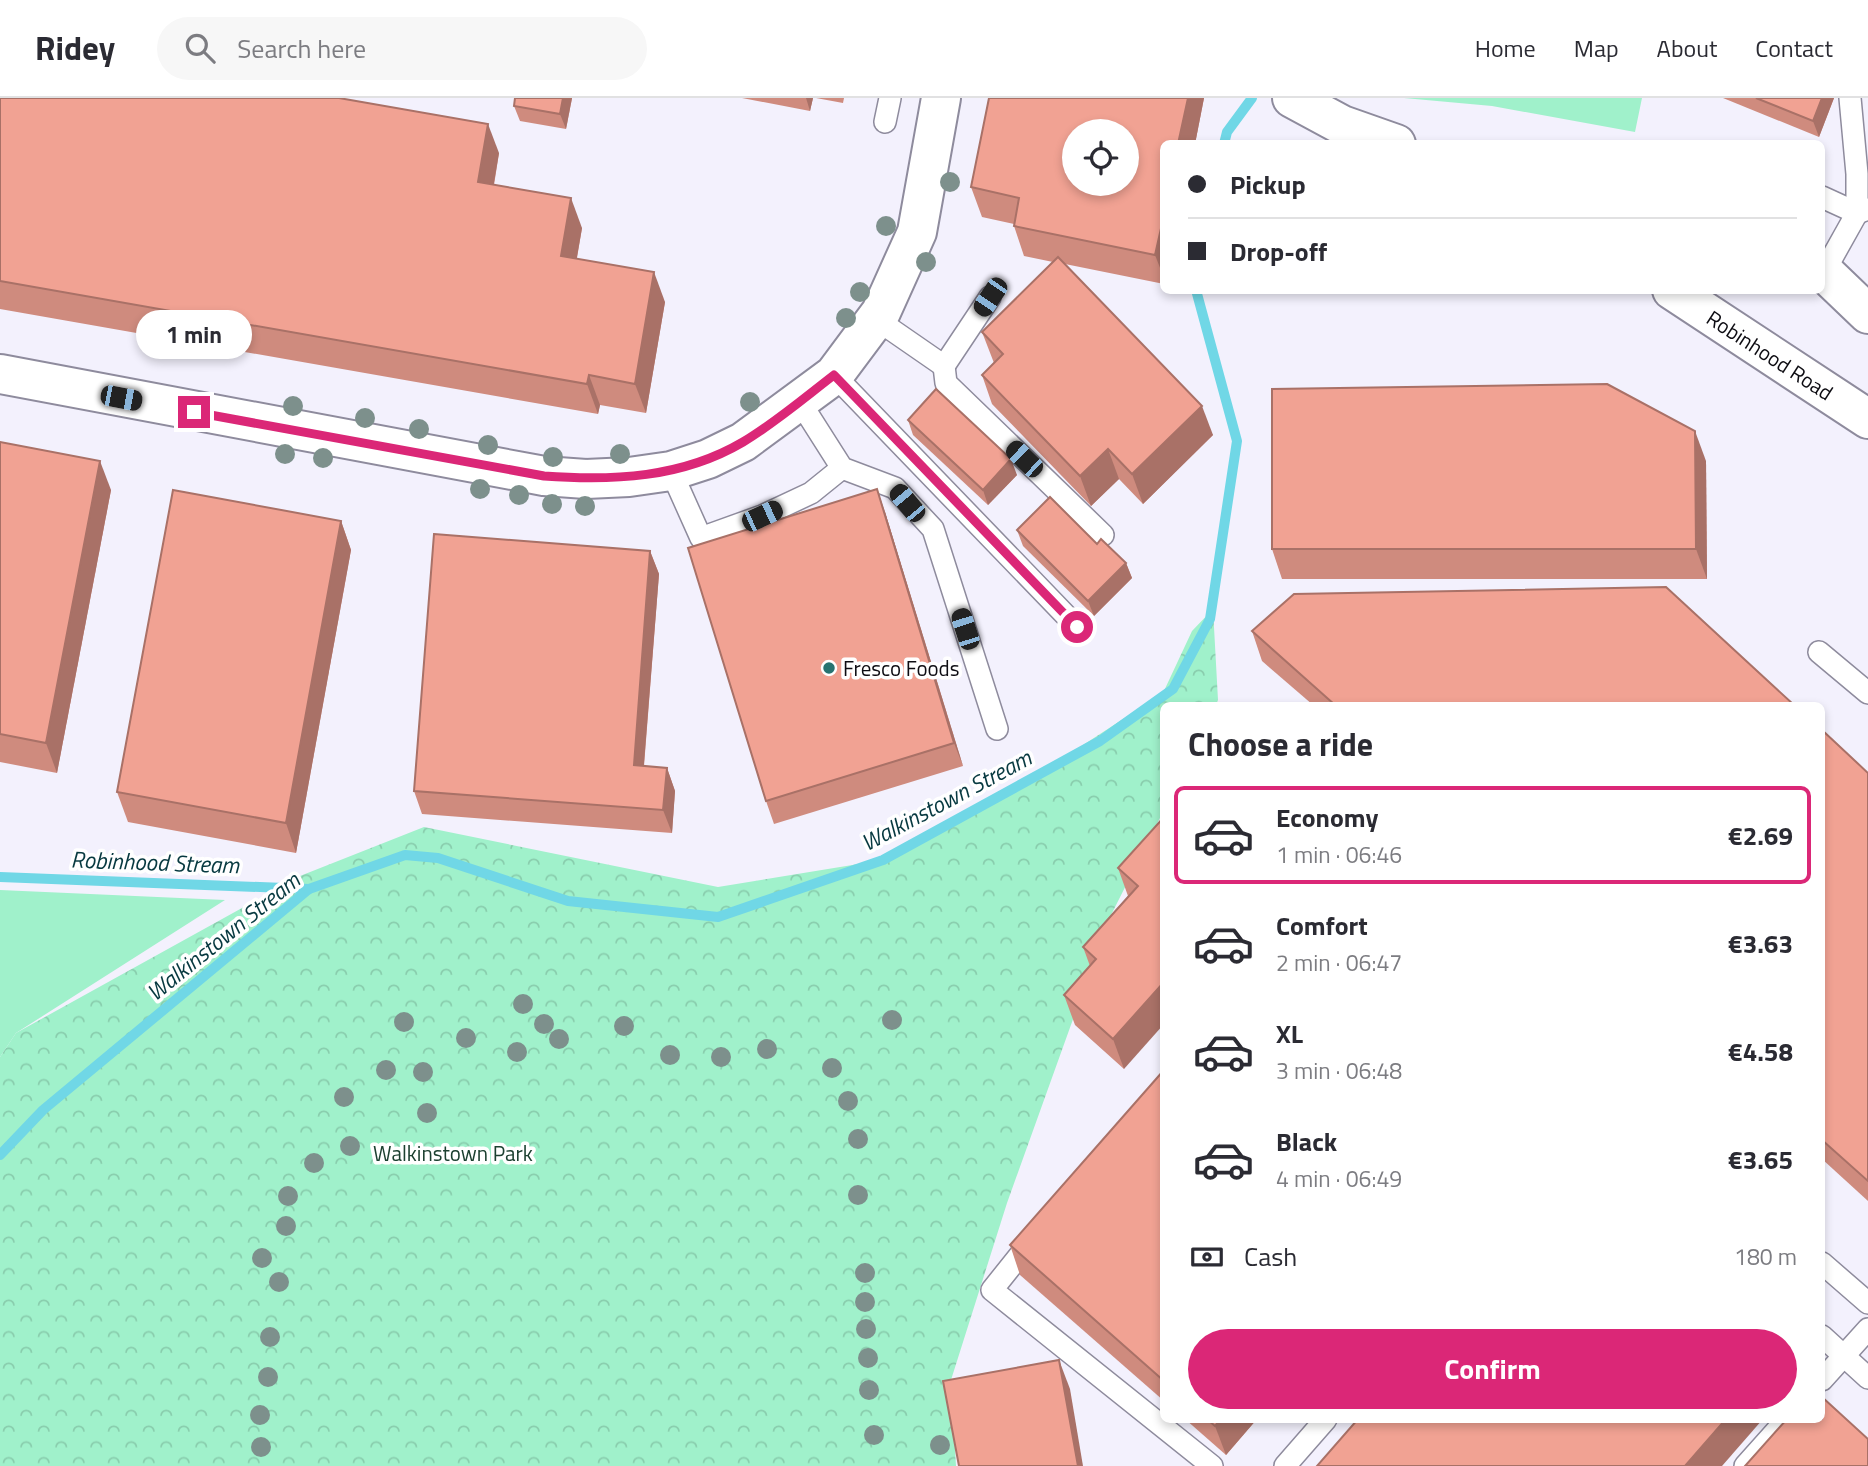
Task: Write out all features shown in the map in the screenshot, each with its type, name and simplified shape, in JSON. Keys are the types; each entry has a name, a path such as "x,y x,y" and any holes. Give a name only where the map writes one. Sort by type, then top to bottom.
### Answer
{"street":[{"path":"0,374 544,476 586,479 671,471 708,459 743,442 800,402 834,375 876,319 917,232 941,98"},
{"path":"1292,98 1342,125 1385,140"},
{"path":"1825,273 1868,314"},
{"name":"Robinhood Road","path":"1678,294 1868,419"}],"lane":[{"path":"885,122 890,98"},
{"path":"1825,268 1863,211 1850,98"},
{"path":"1825,198 1863,211"},
{"path":"990,297 944,366 946,383 1103,534"},
{"path":"876,319 944,366"},
{"path":"834,375 1077,627"},
{"path":"800,402 842,468 895,488 933,529 997,729"},
{"path":"671,471 701,538 762,516 811,493 842,468"},
{"path":"1819,652 1868,693"},
{"path":"1043,1226 992,1290 1212,1466"},
{"path":"1825,1266 1868,1303"},
{"path":"1825,1377 1868,1329"},
{"path":"1825,1339 1868,1378"},
{"path":"1285,1466 1323,1423"},
{"path":"1745,1466 1783,1423"}],"green space":[{"path":"1404,98 1642,98 1635,132 1492,106"},
{"name":"Walkinstown Park","path":"1213,609 1218,700 1160,702 1160,818 1109,919 1007,1203 951,1380 956,1466 0,1466 0,1057 16,1033 300,876 424,827 718,887 883,860 1080,747 1163,693 1192,631"},
{"path":"0,890 225,900 16,1033 0,1057"}],"building":[{"path":"0,98 339,98 488,124 478,182 571,198 561,256 654,272 635,384 589,375 587,384 0,281"},
{"path":"515,98 563,98 560,114 514,106"},
{"path":"989,98 1188,98 1179,140 1160,140 1160,233 1155,255 1014,226 1019,198 971,187"},
{"path":"1756,98 1822,98 1813,121"},
{"path":"1058,257 1202,406 1132,474 1108,449 1080,476 982,375 1003,354 982,332"},
{"path":"1607,384 1695,431 1696,549 1272,549 1272,389"},
{"path":"936,389 1011,459 983,490 908,420"},
{"path":"0,442 100,461 46,743 0,734"},
{"name":"Fresco Foods","path":"877,489 954,743 766,801 688,548"},
{"path":"173,490 341,521 286,823 117,792"},
{"path":"1050,497 1097,544 1101,539 1126,563 1088,601 1017,530"},
{"path":"434,534 650,551 634,765 667,768 663,810 414,791"},
{"path":"1666,587 1791,702 1332,702 1252,631 1294,594"},
{"path":"1825,733 1868,773 1868,1181 1825,1143"},
{"path":"1160,821 1160,986 1113,1039 1064,995 1096,959 1083,947 1138,886 1118,868"},
{"path":"1160,1075 1160,1377 1010,1245"},
{"path":"1059,1360 1078,1466 959,1466 943,1381"},
{"path":"1825,1400 1868,1439 1868,1466 1745,1466 1783,1423 1825,1423"},
{"path":"1355,1423 1723,1423 1685,1466 1317,1466"}],"waterway":[{"name":"Walkinstown Stream","path":"1225,140 1227,132 1252,98"},
{"name":"Walkinstown Stream","path":"0,1155 43,1110 309,889 405,855 438,858 568,901 718,917 883,860 1100,741 1173,689 1210,619 1237,441 1197,294"},
{"name":"Robinhood Stream","path":"0,877 309,889"}],"place":[{"name":"Fresco Foods","path":"829,668"}],"route":[{"path":"194,412 544,476 586,479 629,477 671,471 708,459 743,442 834,375 1077,627"}]}
